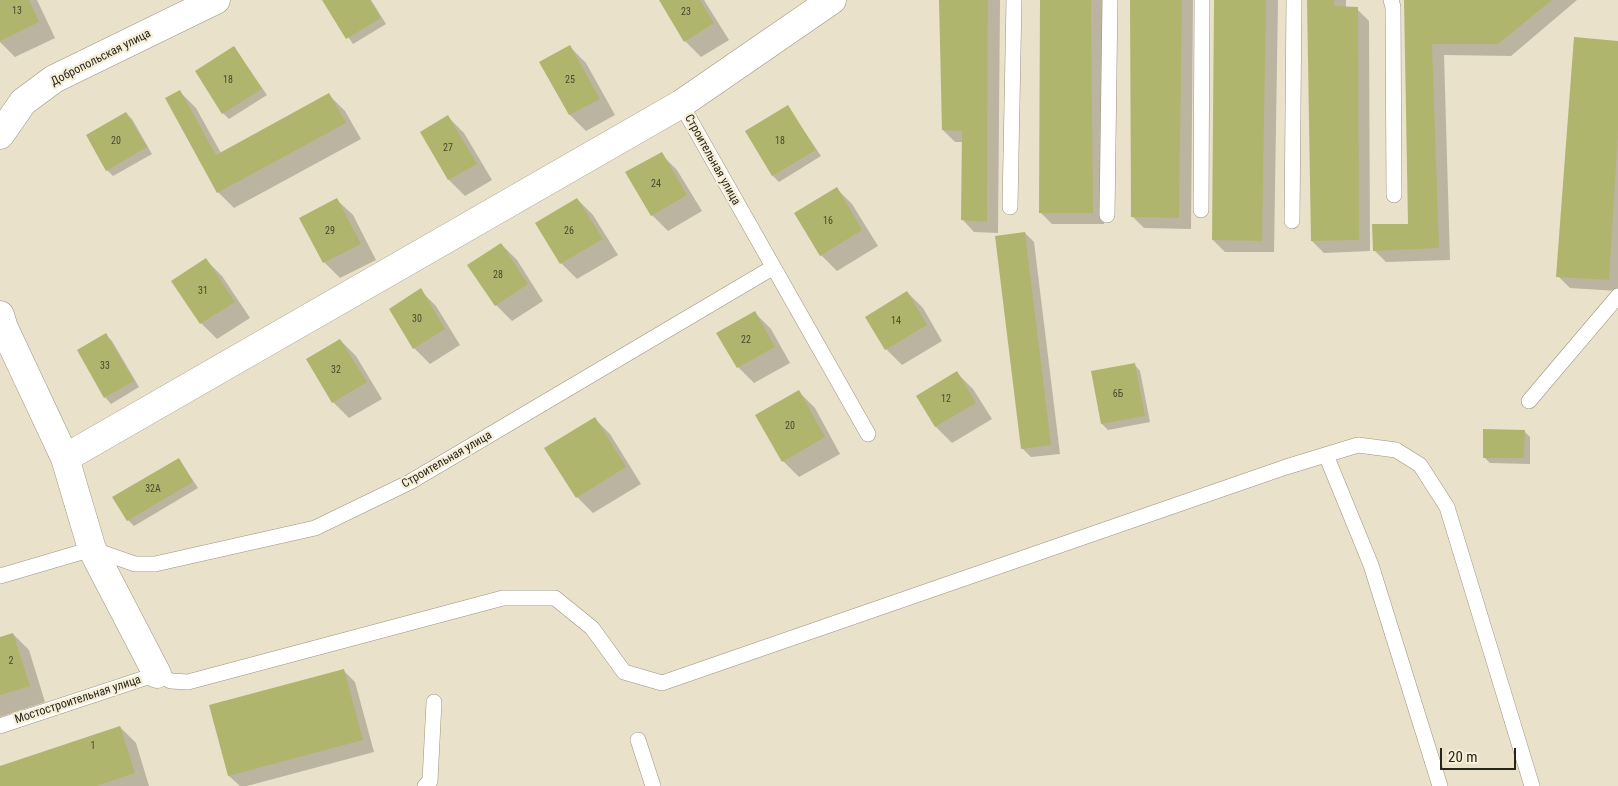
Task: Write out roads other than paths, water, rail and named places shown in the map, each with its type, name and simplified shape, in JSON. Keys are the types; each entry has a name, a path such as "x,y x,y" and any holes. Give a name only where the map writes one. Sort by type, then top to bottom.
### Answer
{"street":[{"name":"Добропольская улица","path":"0,135 23,102 54,79 216,0"},
{"name":"Строительная улица","path":"65,458 681,104 832,0"},
{"path":"0,315 4,328 65,458 92,549 157,674"}],"lane":[{"path":"1010,207 1014,0"},
{"path":"1107,215 1110,0"},
{"path":"1201,210 1202,0"},
{"path":"1292,221 1294,0"},
{"path":"1391,0 1393,7 1394,195"},
{"name":"Строительная улица","path":"681,104 772,268 868,434"},
{"name":"Строительная улица","path":"92,549 135,564 155,564 315,528 410,482 772,268"},
{"path":"1529,401 1618,296"},
{"path":"157,674 171,680 188,682 503,598 555,598 592,628 624,672 662,682 1286,467 1358,445 1396,450 1420,465 1447,507 1532,786"},
{"path":"1326,455 1371,565 1440,786"},
{"path":"0,576 92,549"},
{"name":"Мостостроительная улица","path":"0,726 157,674"},
{"path":"425,786 430,780 434,702"},
{"path":"638,740 653,786"}]}
